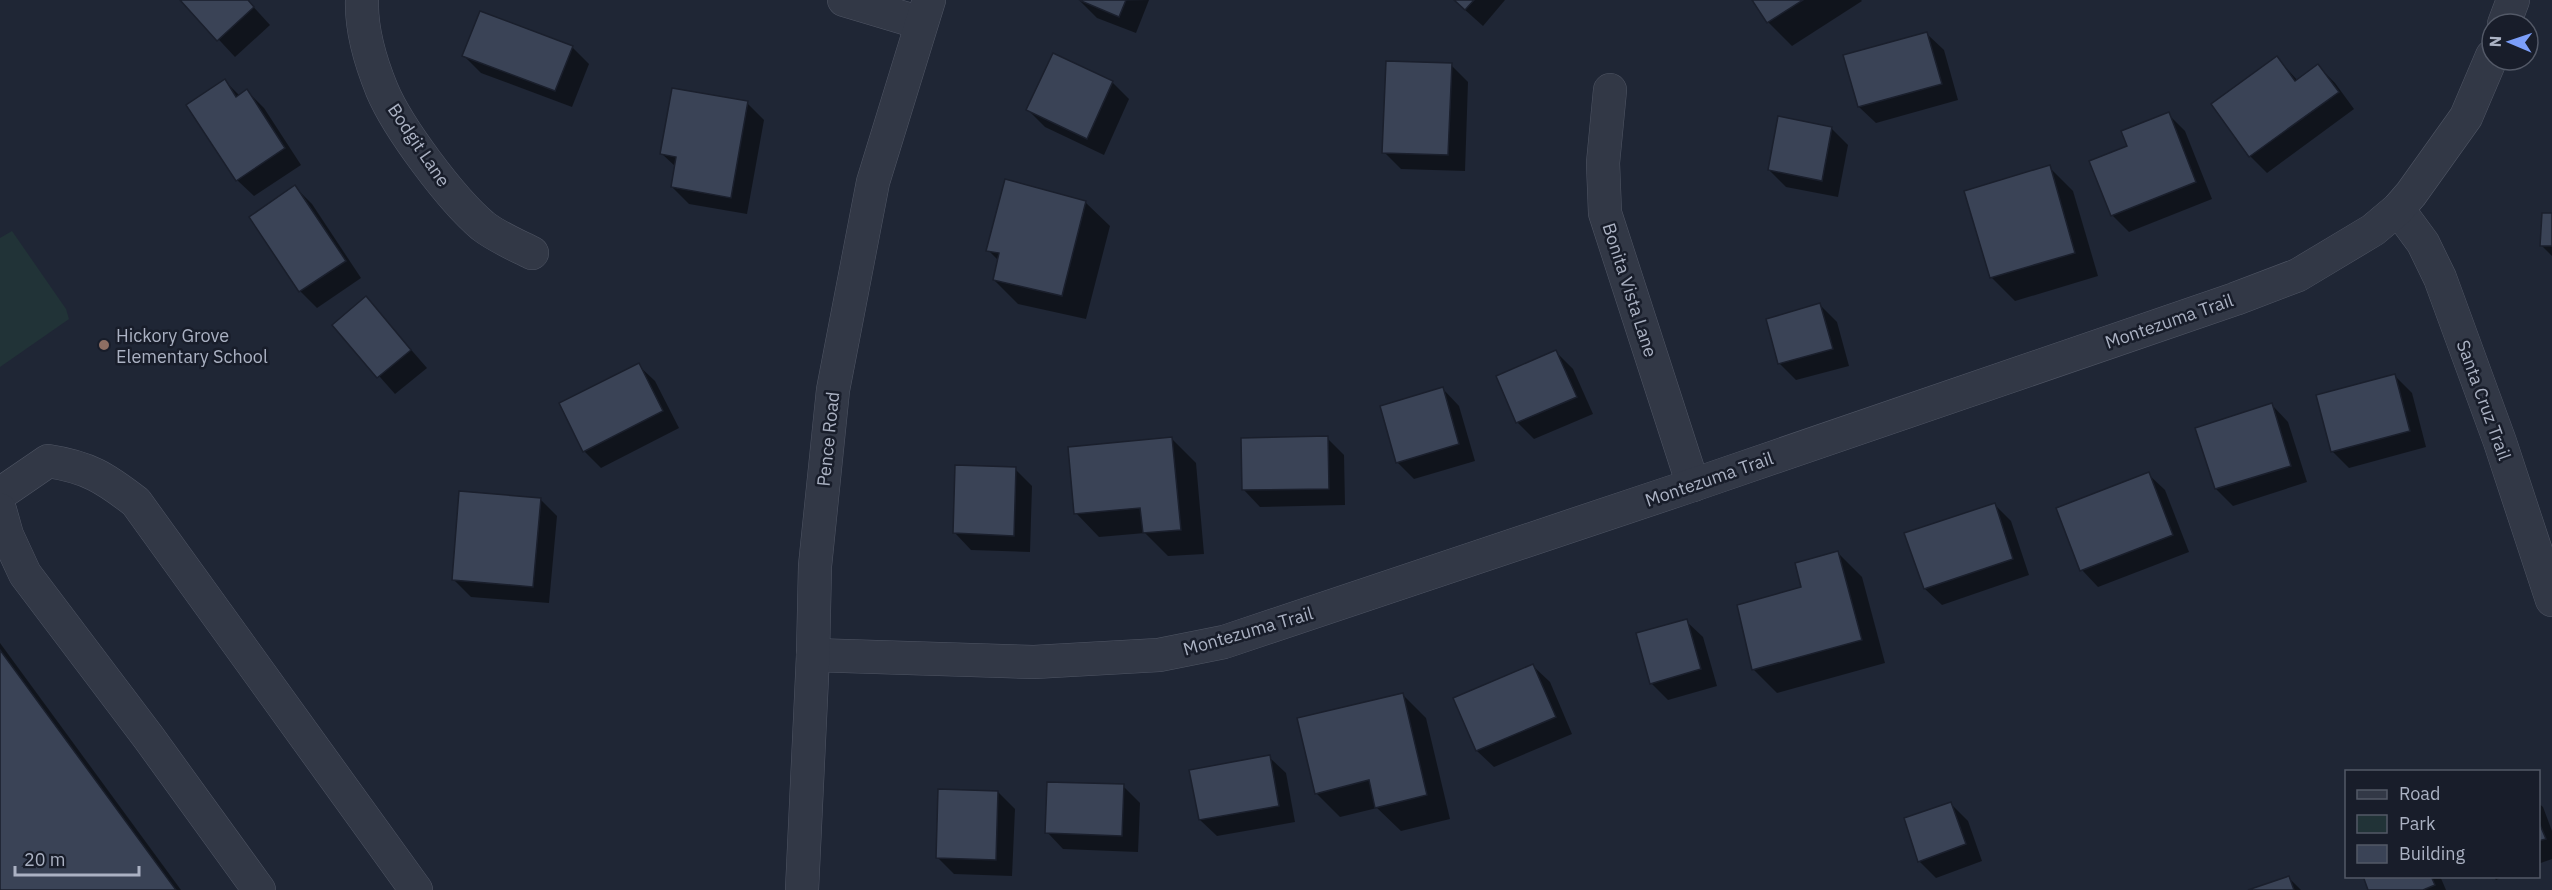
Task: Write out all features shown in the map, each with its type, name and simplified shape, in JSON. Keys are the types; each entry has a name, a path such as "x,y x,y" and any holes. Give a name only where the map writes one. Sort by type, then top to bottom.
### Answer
{"street":[{"name":"Bodgit Lane","path":"362,0 369,49 382,91 410,139 449,191 484,227 532,254"},
{"path":"844,0 925,11"},
{"name":"Pence Road","path":"802,890 815,566 833,390 873,182 925,11"},
{"name":"Montezuma Trail","path":"813,655 1034,662 1159,655 1224,642 1693,485 2235,299 2298,274 2373,230 2398,209 2466,117 2485,72"},
{"name":"Bonita Vista Lane","path":"1610,90 1603,163 1605,213 1693,485"},
{"name":"Santa Cruz Trail","path":"2398,209 2423,243 2440,278 2500,442 2552,600"},
{"path":"259,890 150,738 25,574 7,535 2,501 48,461 73,465 106,478 136,502 416,890"}],"green space":[{"path":"12,231 66,309 69,319 0,367 0,238"}],"building":[{"path":"180,0 248,0 254,7 217,41"},
{"path":"1079,0 1126,0 1119,17"},
{"path":"1454,0 1474,0 1465,10"},
{"path":"1752,0 1803,0 1767,23"},
{"path":"480,11 573,46 555,91 462,56"},
{"path":"1927,32 1942,84 1858,107 1843,55"},
{"path":"1053,53 1113,81 1087,139 1026,110"},
{"path":"2277,56 2295,81 2318,64 2339,92 2249,157 2211,104"},
{"path":"1386,61 1452,63 1448,155 1382,153"},
{"path":"225,79 236,97 247,89 285,148 236,181 186,105"},
{"path":"672,88 748,101 731,198 671,187 676,157 660,154"},
{"path":"2169,112 2196,182 2111,216 2089,161 2127,146 2121,131"},
{"path":"1778,116 1832,127 1822,181 1768,170"},
{"path":"2050,165 2075,253 1990,278 1964,191"},
{"path":"1005,179 1086,201 1062,296 993,280 999,253 986,251"},
{"path":"295,185 346,261 299,292 249,217"},
{"path":"2542,213 2552,213 2552,246 2540,246"},
{"path":"366,296 411,350 377,378 332,325"},
{"path":"1820,303 1833,349 1778,364 1766,319"},
{"path":"1556,350 1577,397 1516,423 1496,376"},
{"path":"639,363 663,411 583,452 559,403"},
{"path":"2395,374 2410,431 2331,452 2316,395"},
{"path":"1443,387 1459,444 1396,463 1380,406"},
{"path":"2272,403 2291,466 2215,489 2195,428"},
{"path":"1328,436 1329,489 1242,490 1241,438"},
{"path":"1172,437 1181,530 1143,533 1140,508 1074,514 1068,447"},
{"path":"955,465 1016,467 1014,536 953,533"},
{"path":"2149,472 2173,535 2080,571 2056,508"},
{"path":"459,491 541,498 533,587 452,580"},
{"path":"1995,503 2013,559 1924,589 1904,533"},
{"path":"1838,551 1862,640 1752,670 1737,605 1801,587 1795,563"},
{"path":"1687,619 1701,669 1650,684 1636,633"},
{"path":"0,650 176,890 0,890"},
{"path":"1533,664 1556,717 1476,751 1453,698"},
{"path":"1403,693 1427,795 1375,808 1369,780 1315,794 1297,718"},
{"path":"1270,755 1279,806 1199,820 1189,770"},
{"path":"1047,782 1124,784 1122,836 1045,833"},
{"path":"938,789 998,791 996,860 936,858"},
{"path":"1951,802 1966,844 1918,862 1904,818"},
{"path":"2540,825 2546,839 2540,840"},
{"path":"2289,876 2294,890 2248,890"},
{"path":"2364,878 2432,878 2435,885 2423,890 2368,890"}],"place":[{"name":"Hickory Grove Elementary School","path":"104,345"}]}
